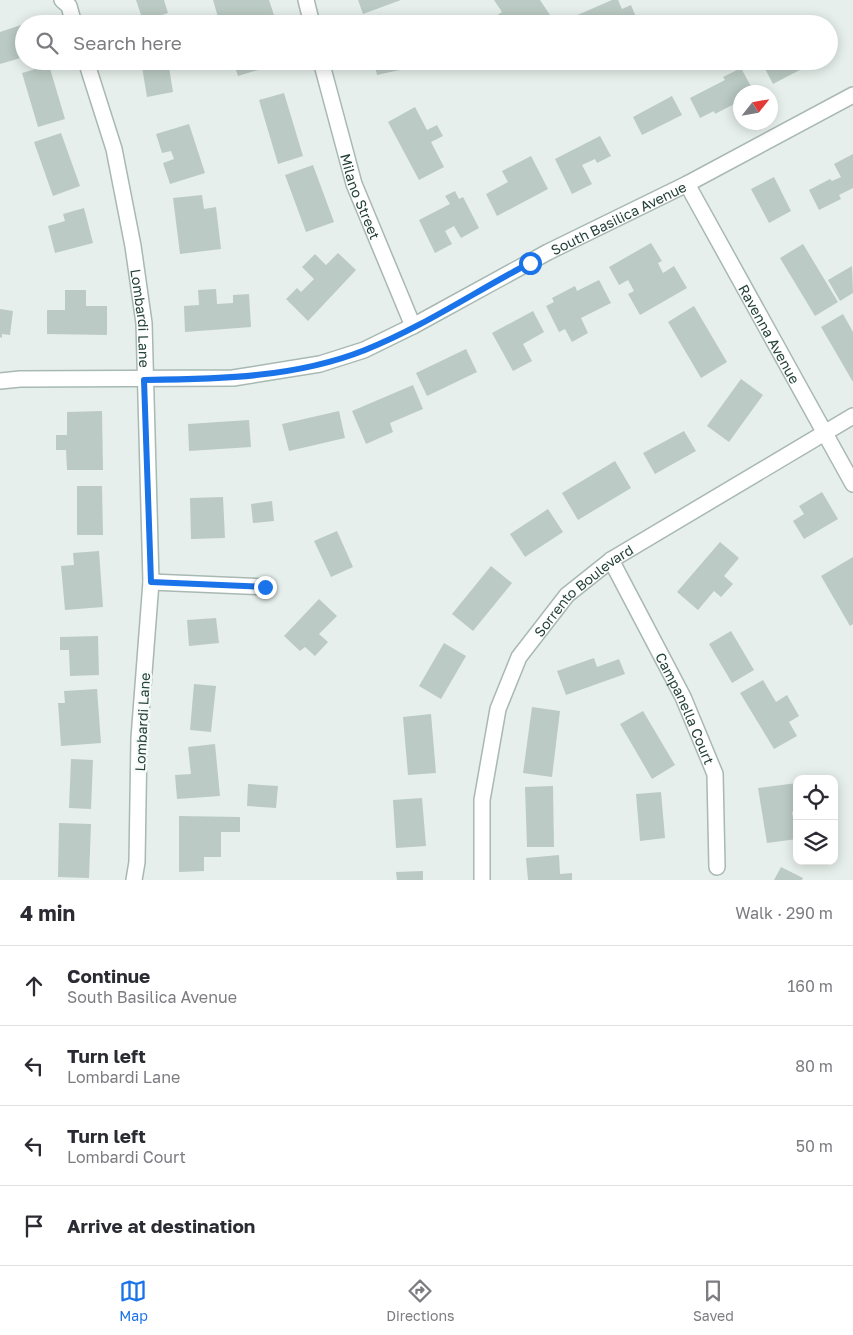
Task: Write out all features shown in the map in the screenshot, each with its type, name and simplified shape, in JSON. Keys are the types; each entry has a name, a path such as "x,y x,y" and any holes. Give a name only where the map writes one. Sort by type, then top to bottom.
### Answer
{"street":[{"path":"62,0 69,6 72,15"},
{"path":"306,0 310,15"},
{"name":"Lombardi Lane","path":"89,70 114,149 133,246 144,322 144,380 151,582 139,738 137,862 134,880"},
{"name":"Milano Street","path":"323,70 354,184 413,326"},
{"name":"South Basilica Avenue","path":"0,381 20,378 144,380 233,378 320,364 364,350 413,326 548,252 687,184 853,95"},
{"name":"Ravenna Avenue","path":"687,184 823,433 853,484"},
{"name":"Sorrento Boulevard","path":"482,880 482,800 498,709 518,657 567,595 611,560 853,416"},
{"name":"Campanella Court","path":"611,560 683,696 715,774 717,867"},
{"path":"151,582 265,587"}],"building":[{"path":"136,0 164,0 168,13 162,15 141,15"},
{"path":"213,0 269,0 274,15 217,15"},
{"path":"358,0 401,0 363,14"},
{"path":"494,0 540,0 550,15 498,15 502,12"},
{"path":"612,0 618,0 622,9 631,5 635,15 578,15"},
{"path":"15,27 15,60 0,64 0,32"},
{"path":"32,70 50,70 65,119 38,127 22,73"},
{"path":"142,70 169,70 173,92 147,97"},
{"path":"236,70 258,70 238,76"},
{"path":"376,70 400,70 377,75"},
{"path":"737,70 742,70 750,85 733,85 733,105 715,114 714,111 700,118 690,98 725,80 723,77"},
{"path":"766,70 800,70 773,84"},
{"path":"284,93 303,156 278,164 259,100"},
{"path":"672,96 682,115 642,135 633,117"},
{"path":"415,107 427,130 437,125 443,136 431,142 444,167 419,180 388,122"},
{"path":"189,124 205,173 170,184 163,163 174,159 171,151 162,153 156,134"},
{"path":"61,133 80,186 53,196 34,142"},
{"path":"600,136 611,156 597,163 595,159 582,165 592,184 572,194 555,159"},
{"path":"853,154 853,188 839,195 841,199 819,210 809,190 830,179 832,181 841,177 834,164"},
{"path":"531,156 548,189 497,216 486,194 508,182 502,171"},
{"path":"313,165 334,222 306,232 285,175"},
{"path":"774,177 791,211 769,223 751,189"},
{"path":"455,191 459,199 463,197 479,228 461,238 454,226 445,231 452,244 435,253 419,220 450,204 445,196"},
{"path":"202,195 204,209 216,207 221,249 180,254 173,198"},
{"path":"84,208 93,243 55,253 48,226 65,221 63,214"},
{"path":"651,243 662,261 658,263 663,273 674,266 687,288 640,315 628,294 634,291 628,280 619,285 609,267"},
{"path":"803,244 838,302 815,316 780,258"},
{"path":"338,253 356,270 308,321 286,299 297,288 301,292 314,279 302,267 315,254 326,265"},
{"path":"852,266 853,293 840,301 828,280"},
{"path":"599,280 611,303 581,318 588,333 572,342 565,329 559,332 546,306 554,302 552,298 575,286 577,291"},
{"path":"216,289 217,304 233,303 233,295 249,294 251,327 185,332 184,306 199,305 198,290"},
{"path":"65,290 86,290 86,306 107,306 107,335 47,334 47,310 65,310"},
{"path":"694,306 727,362 701,378 668,322"},
{"path":"0,309 13,311 10,335 2,334 2,338 0,337"},
{"path":"533,311 544,332 523,344 532,361 513,371 492,333"},
{"path":"843,314 853,332 853,382 821,327"},
{"path":"466,349 477,372 427,396 416,373"},
{"path":"741,379 763,395 729,442 707,426"},
{"path":"413,385 423,409 390,423 393,432 366,444 352,411"},
{"path":"102,411 103,470 67,470 66,450 56,450 56,435 67,435 67,412"},
{"path":"339,411 345,438 289,451 282,424"},
{"path":"249,420 251,447 189,451 188,424"},
{"path":"684,431 696,451 655,474 643,453"},
{"path":"615,461 631,488 578,520 562,493"},
{"path":"77,486 102,486 103,535 77,535"},
{"path":"822,492 838,519 804,539 793,521 804,514 799,506"},
{"path":"223,497 225,538 191,539 190,498"},
{"path":"272,501 274,521 253,523 251,504"},
{"path":"548,509 563,532 525,557 510,534"},
{"path":"337,531 353,567 331,577 314,541"},
{"path":"720,542 739,558 724,576 733,584 721,597 714,591 698,610 677,592"},
{"path":"99,551 103,607 65,610 61,566 74,565 73,553"},
{"path":"853,557 853,624 850,626 821,576"},
{"path":"491,566 512,583 473,631 452,614"},
{"path":"319,599 337,616 319,634 328,642 315,656 305,647 300,651 284,636"},
{"path":"216,618 219,643 189,646 187,620"},
{"path":"731,631 754,670 732,683 709,644"},
{"path":"98,636 99,675 70,676 69,650 60,650 60,637"},
{"path":"444,643 466,656 441,699 419,686"},
{"path":"594,658 597,667 619,659 625,674 566,695 557,671"},
{"path":"763,680 776,702 787,695 799,716 789,722 797,736 774,749 740,693"},
{"path":"194,684 216,686 211,732 190,730"},
{"path":"97,689 101,743 61,746 58,703 65,703 64,691"},
{"path":"532,707 560,711 552,777 523,773"},
{"path":"643,711 675,765 652,779 620,724"},
{"path":"431,714 436,773 408,775 403,717"},
{"path":"215,744 220,796 177,799 175,775 191,774 188,747"},
{"path":"71,759 93,760 91,809 69,808"},
{"path":"248,784 278,786 276,808 247,806"},
{"path":"793,784 793,840 767,843 758,788"},
{"path":"553,786 554,847 527,847 525,787"},
{"path":"661,792 665,838 640,841 636,794"},
{"path":"422,798 426,846 396,848 393,800"},
{"path":"179,816 240,817 240,832 221,832 221,857 204,857 204,871 179,872"},
{"path":"59,823 91,824 89,878 58,877"},
{"path":"559,855 560,874 572,873 572,880 528,880 526,858"},
{"path":"781,867 803,878 802,880 774,880"},
{"path":"423,871 423,880 397,880 396,872"}],"route":[{"path":"265,587 151,582 144,380 233,378 320,364 364,350 390,338 530,263"}]}
